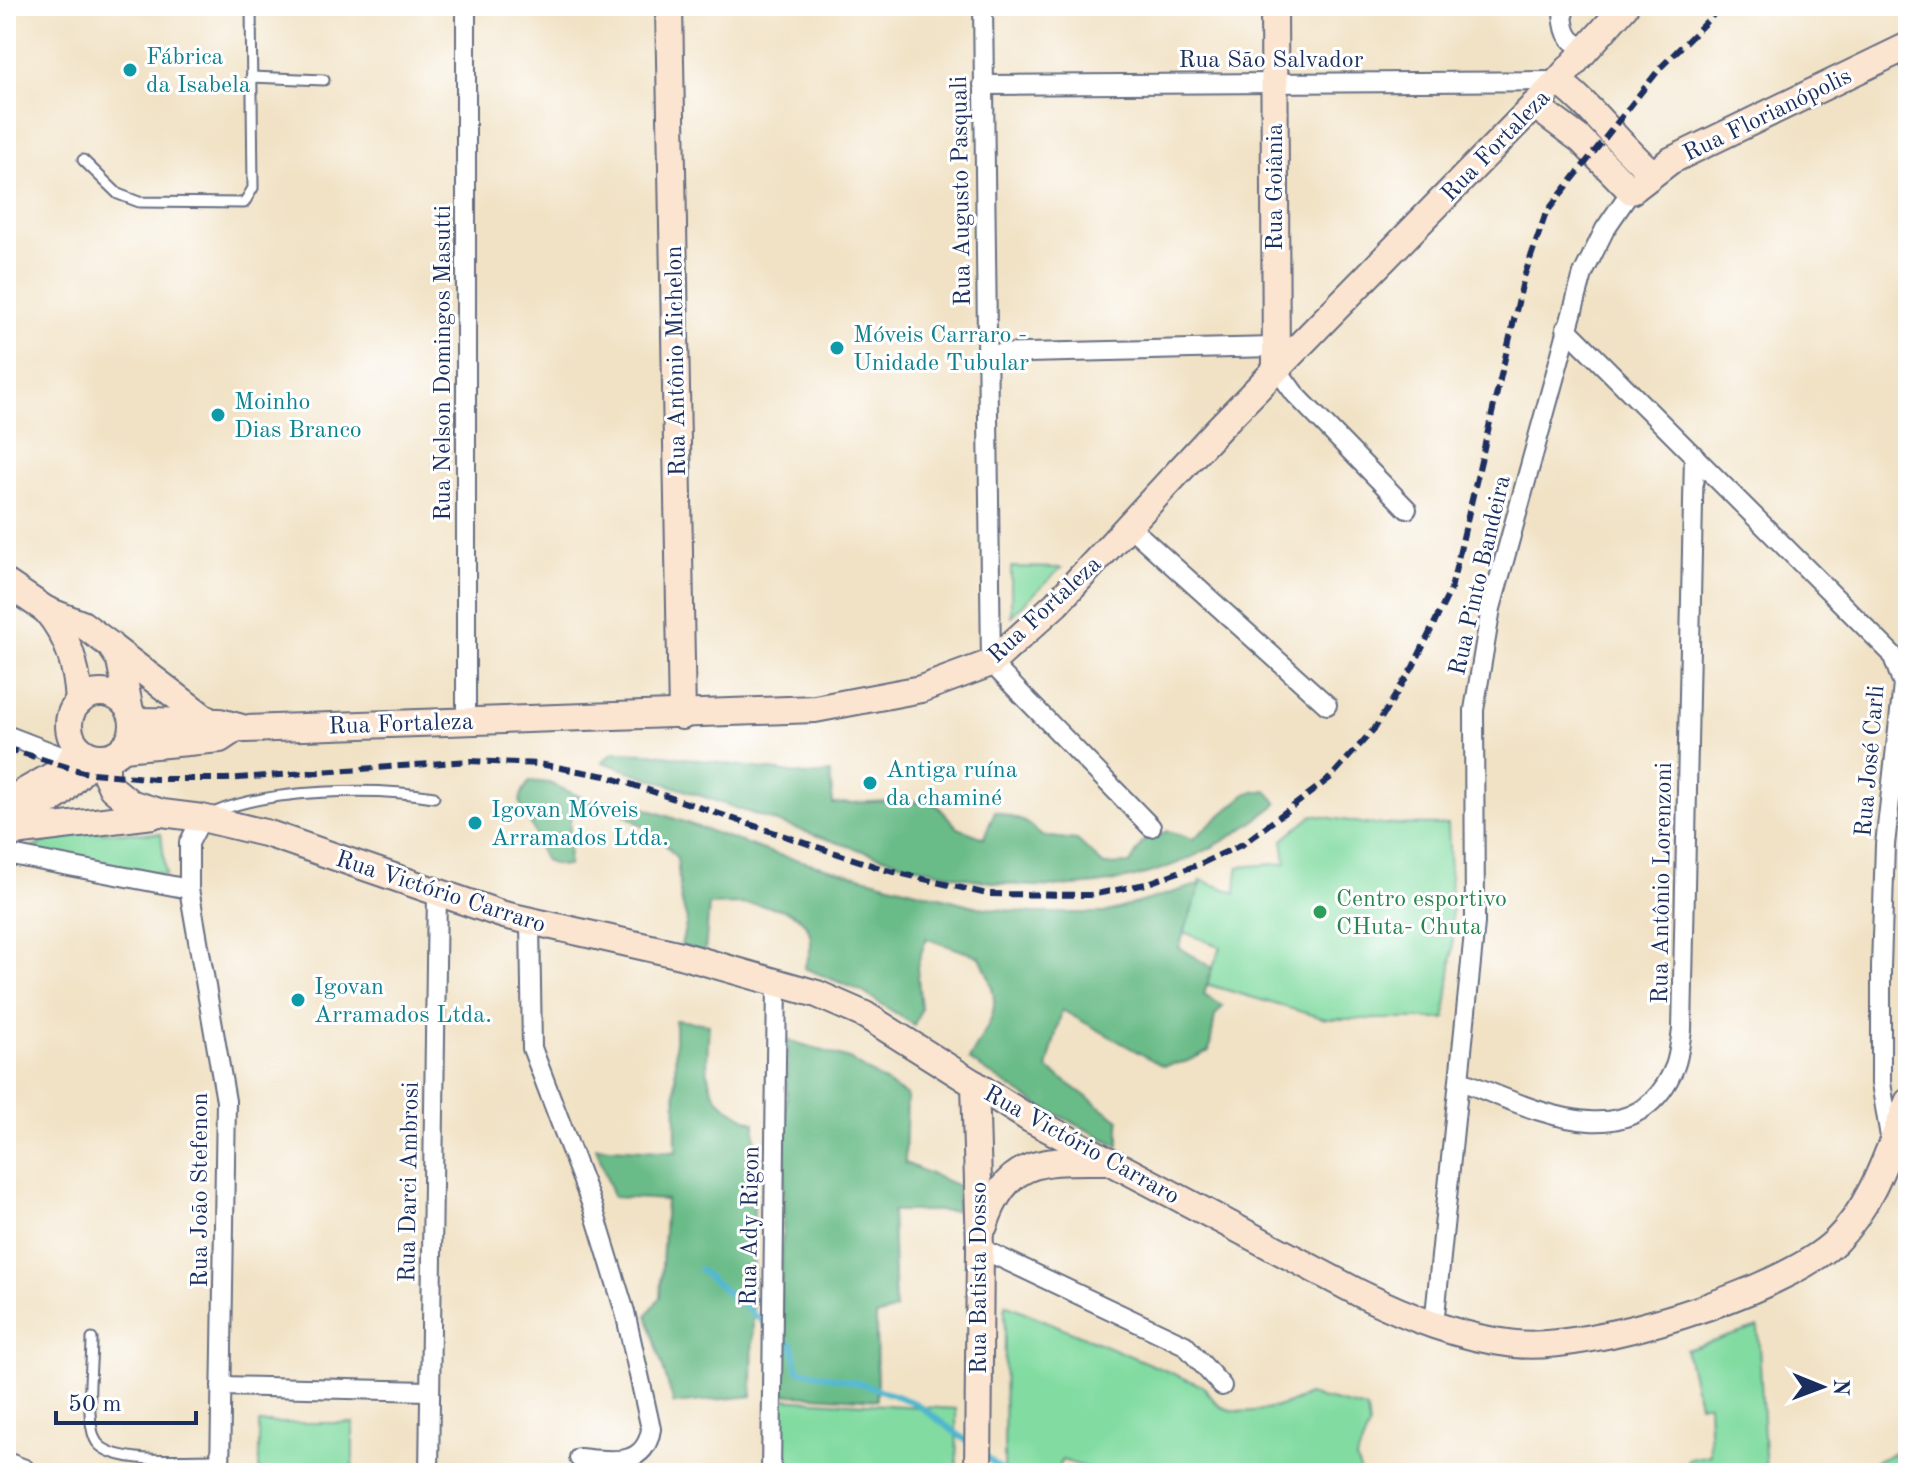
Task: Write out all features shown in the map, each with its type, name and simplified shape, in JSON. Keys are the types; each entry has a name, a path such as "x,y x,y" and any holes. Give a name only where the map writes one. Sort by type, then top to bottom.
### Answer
{"main road":[{"name":"Rua Antônio Michelon","path":"669,6 682,716"},
{"name":"Rua Goiânia","path":"1274,6 1275,358"},
{"name":"Rua Fortaleza","path":"131,716 222,726 767,714 858,704 921,689 991,663 1056,604 1129,526 1275,358 1562,77 1625,6"},
{"name":"Rua Florianópolis","path":"1631,191 1652,173 1908,46"},
{"path":"1562,77 1621,146 1652,173"},
{"path":"1534,105 1581,140 1631,191"},
{"path":"6,583 46,610 82,624 222,726"},
{"path":"46,610 68,641 78,679 79,702"},
{"path":"6,831 95,754 130,740 131,716 120,660 110,645"},
{"path":"95,754 69,730 73,710 79,702 87,696 106,694 124,703 131,716"},
{"name":"Rua Fortaleza","path":"95,754 220,739 222,726"},
{"name":"Rua Victório Carraro","path":"95,754 112,788 130,803 162,813 202,818 269,834 530,922 777,980 865,1015 1030,1119 1359,1293 1434,1325 1514,1344 1562,1344 1733,1299 1771,1283 1834,1243 1900,1146 1908,1102"},
{"path":"6,778 50,790"},
{"path":"6,802 50,790"},
{"path":"6,831 162,813"},
{"name":"Rua Batista Dosso","path":"975,1084 980,1243 978,1473"},
{"path":"980,1243 1002,1185 1024,1169 1050,1161 1111,1161"}],"street":[{"name":"Rua Nelson Domingos Masutti","path":"466,6 466,720"},
{"name":"Rua Augusto Pasquali","path":"983,6 991,663"},
{"path":"1562,77 1563,6"},
{"path":"1563,27 1572,42 1587,48"},
{"name":"Rua São Salvador","path":"983,85 1562,77"},
{"name":"Rua Pinto Bandeira","path":"1434,1325 1475,923 1474,710 1491,608 1566,328 1593,251 1631,191"},
{"name":"Rua José Carli","path":"1566,328 1892,654 1900,669 1903,685 1885,845 1881,967 1881,1083 1900,1146"},
{"path":"986,354 1275,358 1295,394 1407,509"},
{"name":"Rua Antônio Lorenzoni","path":"1461,1081 1567,1121 1596,1124 1625,1118 1654,1099 1675,1067 1682,1030 1694,455"},
{"path":"1129,526 1327,705"},
{"path":"991,663 1151,827"},
{"path":"6,735 95,754"},
{"name":"Rua João Stefenon","path":"202,818 189,843 189,889 226,1101 220,1466"},
{"path":"6,854 189,889"},
{"name":"Rua Darci Ambrosi","path":"429,1473 437,892"},
{"path":"530,922 532,1048 593,1208 625,1312 651,1429 649,1443 637,1457 623,1461 579,1458"},
{"name":"Rua Ady Rigon","path":"771,1473 777,980"},
{"path":"980,1243 1185,1345 1222,1386"},
{"path":"221,1386 428,1391"}],"lane":[{"path":"83,160 118,194 139,202 244,203 253,188 251,6"},
{"path":"251,77 324,80"},
{"path":"202,818 231,805 298,795 399,791 434,797"},
{"path":"92,1339 91,1415 95,1438 104,1452 123,1457 220,1466"},
{"path":"6,1457 27,1465 33,1473"}],"green space":[{"path":"1011,567 1061,568 1011,616"},
{"path":"614,752 650,753 806,775 830,773 833,804 907,800 937,805 958,828 984,838 995,811 1025,822 1042,836 1077,840 1104,865 1130,864 1143,841 1168,831 1193,839 1247,793 1267,790 1277,804 1219,843 1161,869 1104,883 1046,886 987,881 866,852 602,762"},
{"path":"530,781 549,783 590,801 627,802 775,854 978,907 1031,913 1104,913 1201,884 1179,947 1212,968 1204,995 1223,1006 1215,1016 1209,1051 1185,1062 1163,1066 1062,1010 1047,1068 1119,1120 1119,1146 1038,1105 969,1060 993,1010 992,988 980,957 926,938 917,967 921,1009 914,1025 861,991 804,968 811,947 808,929 800,918 787,911 754,905 709,905 705,953 681,945 687,920 681,900 677,858 658,836 617,810 571,803 568,866 545,861 520,801"},
{"name":"Centro esportivo CHuta- Chuta","path":"1313,815 1367,824 1448,825 1453,947 1445,1019 1326,1019 1206,984 1221,947 1181,931 1201,880 1236,893 1238,867 1286,863 1283,840"},
{"path":"71,831 161,834 166,875 22,852"},
{"path":"675,1020 709,1024 708,1072 715,1095 724,1105 755,1123 752,1396 674,1404 647,1315 660,1297 666,1200 613,1197 596,1147 676,1152"},
{"path":"788,1040 849,1059 907,1096 905,1163 958,1186 956,1211 892,1211 895,1310 876,1316 877,1400 778,1394"},
{"path":"1005,1304 1203,1386 1220,1406 1230,1410 1265,1410 1308,1395 1367,1409 1369,1427 1356,1459 1361,1473 1103,1473 1062,1460 1055,1473 1004,1473"},
{"path":"1758,1327 1766,1473 1680,1473 1689,1459 1710,1455 1708,1404 1699,1404 1686,1350"},
{"path":"780,1399 956,1409 957,1473 784,1473"},
{"path":"259,1423 353,1423 353,1473 259,1473"},
{"path":"1908,1447 1908,1473 1849,1473"}],"waterway":[{"path":"700,1270 768,1326"},
{"path":"777,1333 793,1346 798,1370 863,1384 915,1403 971,1444"},
{"path":"986,1457 1005,1473"}],"railway":[{"path":"6,748 83,772 155,779 225,779 470,761 539,764 606,776 886,870 987,894 1091,895 1146,884 1200,864 1243,844 1330,778 1375,728 1413,667 1451,589 1524,277 1546,213 1661,67 1722,6"}],"place":[{"name":"Fábrica da Isabela","path":"130,70"},
{"name":"Móveis Carraro - Unidade Tubular","path":"837,348"},
{"name":"Moinho Dias Branco","path":"218,415"},
{"name":"Antiga ruína da chaminé","path":"870,783"},
{"name":"Igovan Móveis Arramados Ltda.","path":"475,823"},
{"name":"Centro esportivo CHuta- Chuta","path":"1320,912"},
{"name":"Igovan Arramados Ltda.","path":"298,1000"}]}
